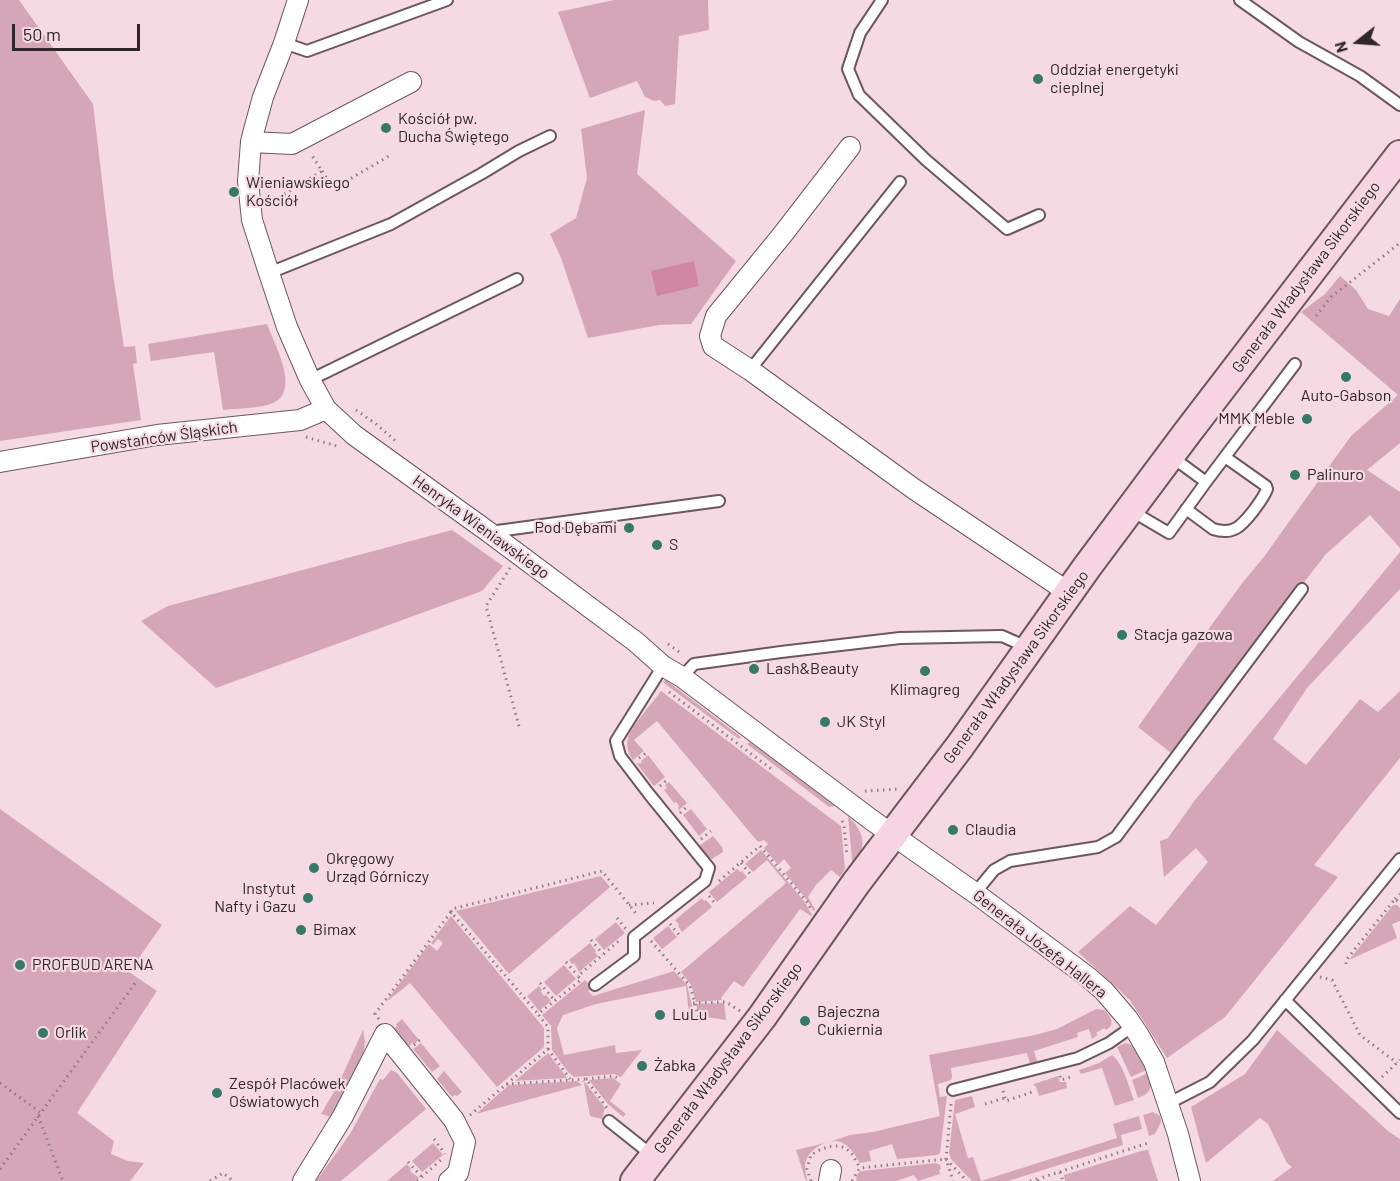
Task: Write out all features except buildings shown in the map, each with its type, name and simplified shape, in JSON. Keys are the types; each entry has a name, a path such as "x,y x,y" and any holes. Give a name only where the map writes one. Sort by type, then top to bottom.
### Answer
{"street":[{"name":"Henryka Wieniawskiego","path":"298,0 263,97 251,142 248,181 252,220 268,273 287,327 310,380 326,409 354,435 490,532 636,642 660,671 682,677 894,835"},
{"path":"251,142 292,144 411,82"},
{"path":"850,147 717,316 710,336 713,346 750,370 914,489 1068,592"},
{"name":"Generała Władysława Sikorskiego","path":"635,1181 759,1021 856,883 960,746 1068,592 1170,455 1400,155"},
{"name":"Powstańców Śląskich","path":"0,462 157,435 300,420 326,409"},
{"name":"Generała Józefa Hallera","path":"894,835 1088,977 1115,1003 1133,1026 1154,1062 1169,1103 1190,1181"},
{"path":"303,1181 343,1116 383,1027 454,1120 465,1142 458,1173 449,1181"}],"lane":[{"path":"284,43 307,51 447,0"},
{"path":"882,0 860,33 848,69 859,95 926,160 1007,229 1039,215"},
{"path":"1240,0 1299,42 1360,76 1400,105"},
{"path":"268,273 391,224 519,151 550,136"},
{"path":"750,370 900,182"},
{"path":"310,380 517,279"},
{"path":"1130,510 1169,533 1295,364"},
{"path":"1170,455 1206,482"},
{"path":"1186,509 1213,529 1222,530 1239,527 1259,503 1266,493 1266,486 1225,457"},
{"path":"490,532 719,501"},
{"path":"975,893 994,870 1010,861 1098,847 1116,837 1302,589"},
{"path":"682,677 694,664 781,651 900,638 1002,636 1030,649"},
{"path":"595,986 634,956 634,937 705,881 709,868 620,756 616,741 660,671"},
{"path":"1169,1103 1210,1082 1253,1040 1400,860"},
{"path":"1285,1000 1400,1113"},
{"path":"953,1090 1078,1058 1109,1043 1133,1026"},
{"path":"609,1121 653,1157"}],"path":[{"path":"309,151 333,189 389,156"},
{"path":"264,204 280,197 322,171"},
{"path":"1316,316 1331,297 1400,243"},
{"path":"307,437 348,451"},
{"path":"519,555 486,606 519,726"},
{"path":"660,671 661,686 776,773"},
{"path":"655,790 668,779"},
{"path":"860,787 866,791 905,789"},
{"path":"679,814 689,805"},
{"path":"837,816 844,825"},
{"path":"693,848 711,831"},
{"path":"716,884 760,846 807,902 815,916"},
{"path":"741,862 751,875"},
{"path":"383,1027 375,1014 453,909 602,871 642,921"},
{"path":"706,892 716,905"},
{"path":"1346,964 1346,960 1400,894"},
{"path":"1395,899 1400,903"},
{"path":"629,905 656,903"},
{"path":"451,912 548,1027 548,1049 570,1080"},
{"path":"578,976 629,932 617,918"},
{"path":"663,928 669,922 680,936"},
{"path":"650,939 690,986 700,1022"},
{"path":"591,940 603,954"},
{"path":"538,1014 581,980 566,962"},
{"path":"1316,977 1322,976 1332,980 1360,1035 1398,1061 1381,1078"},
{"path":"0,1168 136,982"},
{"path":"540,983 555,1001"},
{"path":"693,1003 726,1002 743,1013"},
{"path":"465,1118 548,1049"},
{"path":"1059,1074 1061,1080 1074,1076"},
{"path":"506,1084 614,1076 620,1080"},
{"path":"586,1079 606,1106 609,1121"},
{"path":"0,1083 39,1114 63,1181"},
{"path":"1003,1091 1006,1101 1032,1093 1030,1083"},
{"path":"952,1181 945,1159 953,1090"},
{"path":"983,1097 985,1105 1005,1098"},
{"path":"434,1139 446,1155"},
{"path":"1030,1181 1148,1143"},
{"path":"852,1181 860,1168 945,1159"},
{"path":"945,1159 967,1181"},
{"path":"408,1162 422,1177"},
{"path":"1060,1172 1063,1181"},
{"path":"210,1181 223,1173 233,1181"}],"shaded area":[{"path":"0,0 19,0 93,104 124,347 135,346 137,363 133,364 141,420 0,441"},
{"path":"614,0 708,0 709,30 679,36 675,104 665,106 660,100 654,101 645,97 637,81 590,98 558,12"},
{"path":"645,110 637,174 736,261 691,324 659,325 588,338 561,258 550,234 576,218 587,178 581,129"},
{"path":"694,261 699,286 657,296 651,271"},
{"path":"1340,276 1356,290 1368,309 1389,316 1400,299 1400,443 1367,470 1400,492 1400,548 1370,515 1326,554 1171,753 1138,727 1351,436 1398,395 1301,312 1325,294"},
{"path":"267,324 283,365 285,377 282,396 270,404 223,410 214,352 151,361 148,344"},
{"path":"452,530 503,566 482,591 216,688 141,621 168,606"},
{"path":"1400,552 1400,589 1307,688 1273,739 1306,765 1360,699 1378,712 1400,691 1400,758 1314,865 1338,877 1225,1017 1167,1058 1130,1000 1078,952 1130,906 1156,925 1208,862 1196,848 1164,877 1160,841 1168,838 1195,800"},
{"path":"666,680 741,737 739,739 665,684 663,681"},
{"path":"661,691 841,826 845,869 840,877 831,870 816,885 808,897 815,909 814,912 785,873 791,868 784,859 778,865 764,848 768,844 764,840 758,842 657,721 634,740 644,751 633,760 627,747 627,741 637,721"},
{"path":"750,742 835,806 829,807 747,744"},
{"path":"648,755 665,777 654,786 637,764 640,764"},
{"path":"669,782 687,803 679,810 676,802 674,803 664,790 667,788 665,785"},
{"name":"Orlik","path":"0,809 162,925 129,972 157,991 77,1113 114,1141 111,1154 128,1161 144,1163 130,1181 0,1181"},
{"path":"691,809 707,829 699,836 683,815"},
{"path":"848,816 862,836 862,848 853,870"},
{"path":"713,836 722,847 723,852 712,859 708,858 699,846"},
{"path":"761,850 804,901 812,915 800,909 743,987 734,981 721,998 722,1000 696,1002 691,985 681,972 786,883 767,860 753,872 745,864"},
{"path":"737,869 747,877 717,902 709,892"},
{"path":"601,876 610,887 509,974 456,911"},
{"path":"702,898 712,907 682,932 675,920"},
{"path":"1393,905 1400,908 1400,921 1392,924 1397,938 1349,960"},
{"path":"451,916 544,1028 544,1047 497,1087 410,983 388,999 429,944 437,951 443,943 438,939 433,945 431,943"},
{"path":"616,922 625,933 604,950 595,939"},
{"path":"668,926 677,937 662,949 653,938"},
{"path":"590,943 598,956 579,972 574,963 572,964 569,960"},
{"path":"564,965 576,979 556,996 544,982"},
{"path":"674,971 687,985 694,1014 689,1013 686,986 596,1004 563,1015 557,1028 564,1055 615,1045 616,1053 642,1050 621,1077 614,1074 574,1077 568,1072 552,1050 551,1026 542,1015 585,980 592,988 588,991 593,996"},
{"path":"539,986 544,996 546,995 551,1001 539,1011 527,996"},
{"path":"724,1003 726,1020 699,1016 696,1004"},
{"path":"1096,1009 1104,1010 1111,1019 1111,1026 1096,1033 1098,1035 1092,1039 1089,1029 1077,1033 1078,1037 1034,1051 1036,1063 1030,1064 1027,1053 951,1068 951,1080 938,1084 940,1097 947,1096 940,1153 937,1155 897,1159 892,1144 869,1151 871,1161 860,1163 847,1146 836,1141 830,1142 850,1135 873,1132 940,1116 929,1055 1057,1029"},
{"path":"402,1019 419,1040 407,1049 391,1028 394,1029"},
{"path":"363,1030 365,1041 363,1056 332,1117 321,1114 338,1085"},
{"path":"1277,1030 1388,1131 1400,1139 1400,1181 1273,1181 1292,1167 1287,1163 1268,1124 1260,1118 1206,1163 1191,1107 1245,1074"},
{"path":"421,1043 440,1066 432,1072 413,1049"},
{"path":"1125,1043 1136,1050 1146,1070 1131,1077 1117,1047"},
{"path":"548,1053 567,1078 515,1081"},
{"path":"1112,1055 1122,1069 1134,1100 1115,1106 1102,1068 1081,1074 1079,1070 1099,1063"},
{"path":"391,1070 397,1073 426,1109 341,1181 316,1181 350,1134 380,1079 383,1080"},
{"path":"444,1071 462,1092 457,1096 452,1097 437,1079"},
{"path":"1148,1073 1149,1091 1138,1098 1132,1080"},
{"path":"1058,1076 1060,1082 1066,1082 1067,1088 1039,1096 1034,1084"},
{"path":"613,1078 621,1084 610,1101 626,1114 623,1117 608,1104 589,1080"},
{"path":"583,1080 605,1108 602,1119 590,1116"},
{"path":"577,1081 582,1085 476,1114 509,1085"},
{"path":"972,1096 975,1107 955,1114 968,1158 973,1157 981,1181 972,1181 951,1159 949,1153 955,1100"},
{"path":"1153,1112 1160,1116 1161,1122 1155,1134 1149,1136 1143,1115"},
{"path":"1139,1116 1142,1129 1121,1135 1123,1145 1008,1181 981,1181 1117,1138 1113,1124"},
{"path":"433,1143 443,1155 422,1172 412,1161"},
{"path":"827,1143 815,1148 808,1157 805,1167 806,1181 796,1150"},
{"path":"1148,1150 1158,1181 1065,1181 1064,1175"},
{"path":"936,1163 940,1165 940,1174 918,1181 914,1175 896,1181 856,1181 858,1173 862,1171"},
{"path":"407,1164 410,1171 419,1178 415,1181 387,1181"}],"place":[{"name":"Oddział energetyki cieplnej","path":"1038,79"},
{"name":"Kościół pw. Ducha Świętego","path":"386,128"},
{"name":"Wieniawskiego Kościół","path":"234,192"},
{"name":"Auto-Gabson","path":"1346,377"},
{"name":"MMK Meble","path":"1307,419"},
{"name":"Palinuro","path":"1295,475"},
{"name":"Pod Dębami","path":"629,528"},
{"name":"S","path":"657,545"},
{"name":"Stacja gazowa","path":"1122,635"},
{"name":"Lash&Beauty","path":"754,669"},
{"name":"Klimagreg","path":"925,671"},
{"name":"JK Styl","path":"825,722"},
{"name":"Claudia","path":"953,830"},
{"name":"Okręgowy Urząd Górniczy","path":"314,868"},
{"name":"Instytut Nafty i Gazu","path":"308,898"},
{"name":"Bimax","path":"301,930"},
{"name":"PROFBUD ARENA","path":"20,965"},
{"name":"LuLu","path":"660,1015"},
{"name":"Bajeczna Cukiernia","path":"805,1021"},
{"name":"Orlik","path":"43,1033"},
{"name":"Żabka","path":"642,1066"},
{"name":"Zespół Placówek Oświatowych","path":"217,1093"}]}
